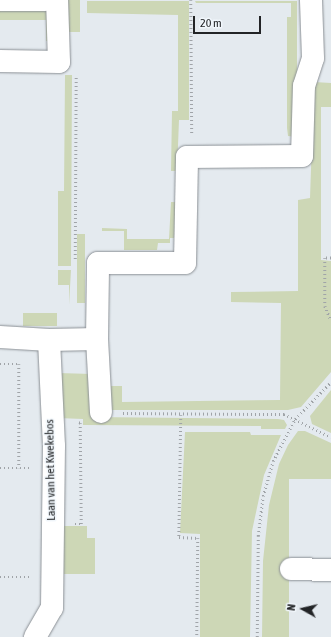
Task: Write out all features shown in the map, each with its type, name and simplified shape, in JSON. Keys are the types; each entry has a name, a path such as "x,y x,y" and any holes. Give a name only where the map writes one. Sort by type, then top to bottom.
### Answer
{"street":[{"path":"0,0 46,0"},
{"path":"0,60 59,62 57,0"},
{"path":"101,412 97,339 98,263 185,263 187,157 302,156 304,86 313,58 311,0"},
{"path":"0,337 49,340 97,339"},
{"name":"Laan van het Kwekebos","path":"35,637 52,608 53,468 49,340"},
{"path":"291,569 331,570"}],"path":[{"path":"191,0 193,156"},
{"path":"59,62 61,71 76,72 75,261"},
{"path":"331,258 325,258 325,306 331,320"},
{"path":"0,364 19,364 20,468"},
{"path":"257,637 258,536 263,496 273,461 295,419 331,382"},
{"path":"101,412 284,414 331,437"},
{"path":"181,414 179,537 198,538 197,637"},
{"path":"0,468 53,468"},
{"path":"0,577 52,577"}],"green space":[{"path":"63,0 80,0 80,32 63,32"},
{"path":"87,1 189,1 189,120 179,120 177,171 171,171 172,111 178,111 178,15 87,13"},
{"path":"195,1 297,1 297,137 288,136 287,128 287,17 291,17 291,3 196,3"},
{"path":"0,10 50,11 50,41 46,41 46,20 0,20"},
{"path":"65,75 72,75 71,266 58,266 58,191 64,191"},
{"path":"314,82 331,83 331,107 321,107 321,260 331,261 331,372 301,407 288,410 111,410 111,386 122,386 122,402 280,400 281,303 231,302 231,292 298,291 298,200 310,198"},
{"path":"171,202 177,202 176,231 174,238 170,238 170,243 158,243 157,250 124,250 124,231 102,231 102,228 127,229 127,239 169,239"},
{"path":"77,234 85,234 85,303 77,303"},
{"path":"58,270 71,270 69,305 69,285 58,285"},
{"path":"23,313 57,313 57,326 23,326"},
{"path":"58,373 92,374 93,417 278,419 284,420 287,425 285,429 261,429 261,426 83,425 83,419 58,418"},
{"path":"331,390 331,433 312,424 310,416"},
{"path":"298,431 305,431 331,443 331,479 289,479 289,637 262,637 263,561 269,505 279,464 288,445"},
{"path":"185,432 250,432 251,435 281,435 264,475 252,531 250,637 200,637 200,534 180,533"},
{"path":"63,526 87,526 87,538 95,538 95,574 63,574"}]}
